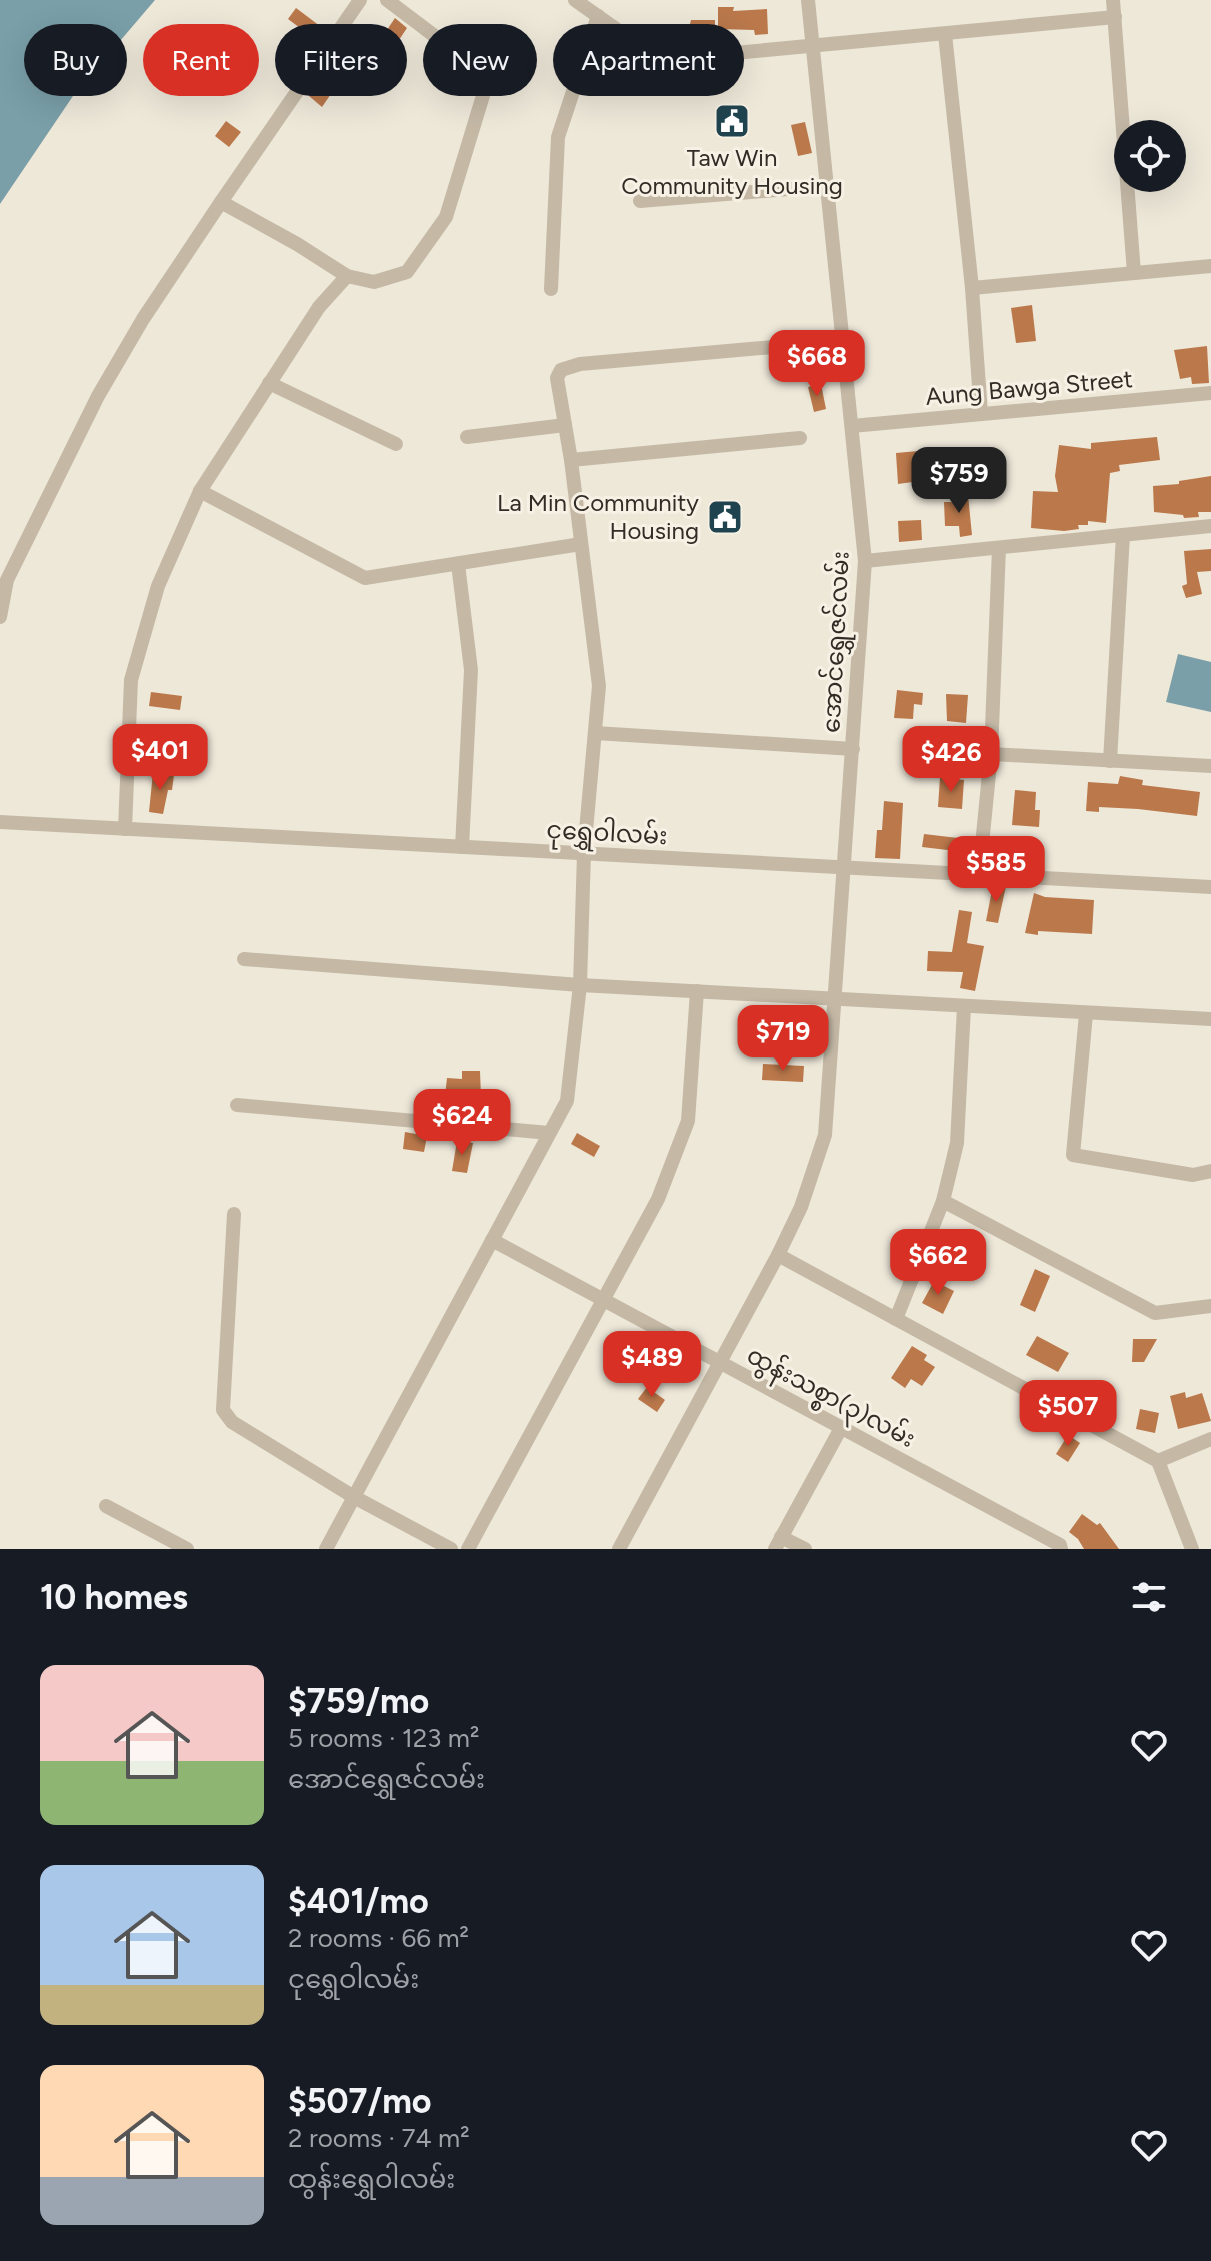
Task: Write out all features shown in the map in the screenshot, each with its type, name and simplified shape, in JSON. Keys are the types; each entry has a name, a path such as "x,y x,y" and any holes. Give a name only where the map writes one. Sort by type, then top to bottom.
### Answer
{"street":[{"path":"0,617 7,580 98,396 143,319 360,0"},
{"path":"221,202 347,276 374,282 407,272 446,217 485,89 485,74 387,0"},
{"path":"575,0 660,60 1115,17"},
{"name":"အောင်ရွှေဇင်လမ်း","path":"619,1549 778,1255 801,1207 825,1135 865,561 808,0"},
{"path":"1113,0 1134,273"},
{"path":"551,289 558,137 598,16"},
{"path":"945,34 972,288 981,414"},
{"path":"640,201 826,186"},
{"path":"972,288 1211,266"},
{"path":"125,829 131,680 158,586 200,491 319,307 347,276"},
{"path":"326,1549 567,1101 580,985 584,853 599,686 571,460 557,378 561,370 580,364 842,341"},
{"path":"269,383 396,444"},
{"name":"Aung Bawga Street","path":"852,426 1211,393"},
{"path":"467,437 565,425"},
{"path":"571,460 800,438"},
{"path":"200,491 365,578 581,544"},
{"path":"865,561 1211,526"},
{"path":"1110,761 1123,535"},
{"path":"979,875 991,754 999,548"},
{"path":"458,564 471,670 462,847"},
{"path":"595,733 853,749"},
{"path":"991,754 1211,766"},
{"name":"ငုရွှေဝါလမ်း","path":"0,822 1211,887"},
{"path":"244,959 580,985 1211,1019"},
{"path":"468,1549 658,1199 688,1121 697,991"},
{"path":"896,1319 943,1201 957,1143 964,1007"},
{"path":"1086,1014 1073,1155 1193,1175 1211,1171"},
{"path":"237,1105 549,1133"},
{"path":"943,1201 1155,1313 1211,1306"},
{"path":"234,1214 223,1410 232,1422 354,1497 451,1549"},
{"name":"ထွန်းသစ္စာ(၃)လမ်း","path":"492,1240 1060,1545 1061,1549"},
{"path":"778,1255 1158,1461 1192,1549"},
{"path":"805,1549 778,1543 841,1428"},
{"path":"1158,1461 1211,1439"},
{"path":"106,1506 187,1549"}],"water":[{"path":"0,0 155,0 127,33 127,24 24,24 24,96 73,96 0,204"},
{"path":"1178,654 1211,662 1211,712 1166,702"}],"building":[{"path":"718,7 734,7 733,11 767,9 768,34 755,35 754,30 744,30 744,24 718,24"},
{"path":"296,8 317,24 295,24 288,19"},
{"path":"691,20 715,20 715,24 690,24"},
{"path":"309,96 330,96 322,107"},
{"path":"226,121 241,132 229,147 215,136"},
{"path":"805,122 812,153 798,156 791,125"},
{"path":"1032,305 1036,341 1016,343 1011,308"},
{"path":"1207,346 1209,383 1192,384 1191,377 1180,379 1174,350"},
{"path":"821,384 826,409 814,412 808,387"},
{"path":"1157,437 1160,460 1119,465 1120,471 1110,473 1106,523 1088,521 1088,525 1078,525 1079,529 1064,531 1031,528 1033,491 1058,492 1055,476 1059,445 1091,449 1091,443"},
{"path":"918,451 920,481 898,484 896,453"},
{"path":"1211,476 1211,512 1198,512 1199,517 1184,518 1183,515 1154,512 1153,486 1179,484 1179,481"},
{"path":"968,495 972,535 960,537 959,526 945,526 944,502 957,502 956,497"},
{"path":"921,520 922,540 899,542 898,521"},
{"path":"1211,549 1211,571 1197,572 1202,594 1186,598 1182,586 1187,584 1184,551"},
{"path":"897,690 923,693 922,705 914,704 913,719 894,718"},
{"path":"151,692 182,696 180,710 149,706"},
{"path":"946,694 968,695 966,723 947,721"},
{"path":"153,772 174,775 163,814 149,812"},
{"path":"1120,776 1143,780 1142,785 1200,792 1197,816 1099,807 1099,812 1086,811 1088,782 1118,784"},
{"path":"940,778 964,780 962,809 938,807"},
{"path":"1015,790 1036,792 1035,810 1040,810 1039,827 1012,825"},
{"path":"884,801 903,803 900,859 875,858 877,830 882,830"},
{"path":"924,834 958,838 956,851 922,847"},
{"path":"1006,846 1036,852 1033,866 1004,866"},
{"path":"993,885 1006,886 998,923 986,921"},
{"path":"1034,893 1045,897 1094,900 1092,934 1025,933"},
{"path":"959,910 972,912 967,943 984,946 975,991 960,988 963,972 927,971 928,951 952,952"},
{"path":"769,1017 808,1022 807,1036 768,1033"},
{"path":"763,1064 804,1066 803,1082 762,1080"},
{"path":"462,1071 480,1071 481,1097 445,1096 447,1078 462,1079"},
{"path":"405,1132 427,1136 424,1152 403,1149"},
{"path":"577,1133 600,1146 594,1157 571,1144"},
{"path":"457,1141 473,1143 467,1173 452,1171"},
{"path":"1035,1269 1050,1276 1035,1312 1020,1305"},
{"path":"934,1281 954,1291 943,1314 922,1303"},
{"path":"1037,1336 1069,1353 1058,1372 1026,1355"},
{"path":"1133,1339 1157,1339 1144,1362 1132,1362"},
{"path":"912,1346 927,1355 924,1360 935,1367 922,1386 911,1379 905,1388 891,1378"},
{"path":"647,1387 665,1400 657,1412 638,1399"},
{"path":"1185,1392 1186,1398 1202,1393 1211,1421 1178,1429 1170,1396"},
{"path":"1140,1409 1159,1413 1155,1433 1136,1429"},
{"path":"1068,1435 1080,1443 1068,1462 1056,1454"},
{"path":"1082,1514 1097,1525 1100,1523 1119,1549 1084,1549 1069,1532"}],"place":[{"name":"Taw Win Community Housing","path":"732,121"},
{"name":"La Min Community Housing","path":"725,517"}]}
